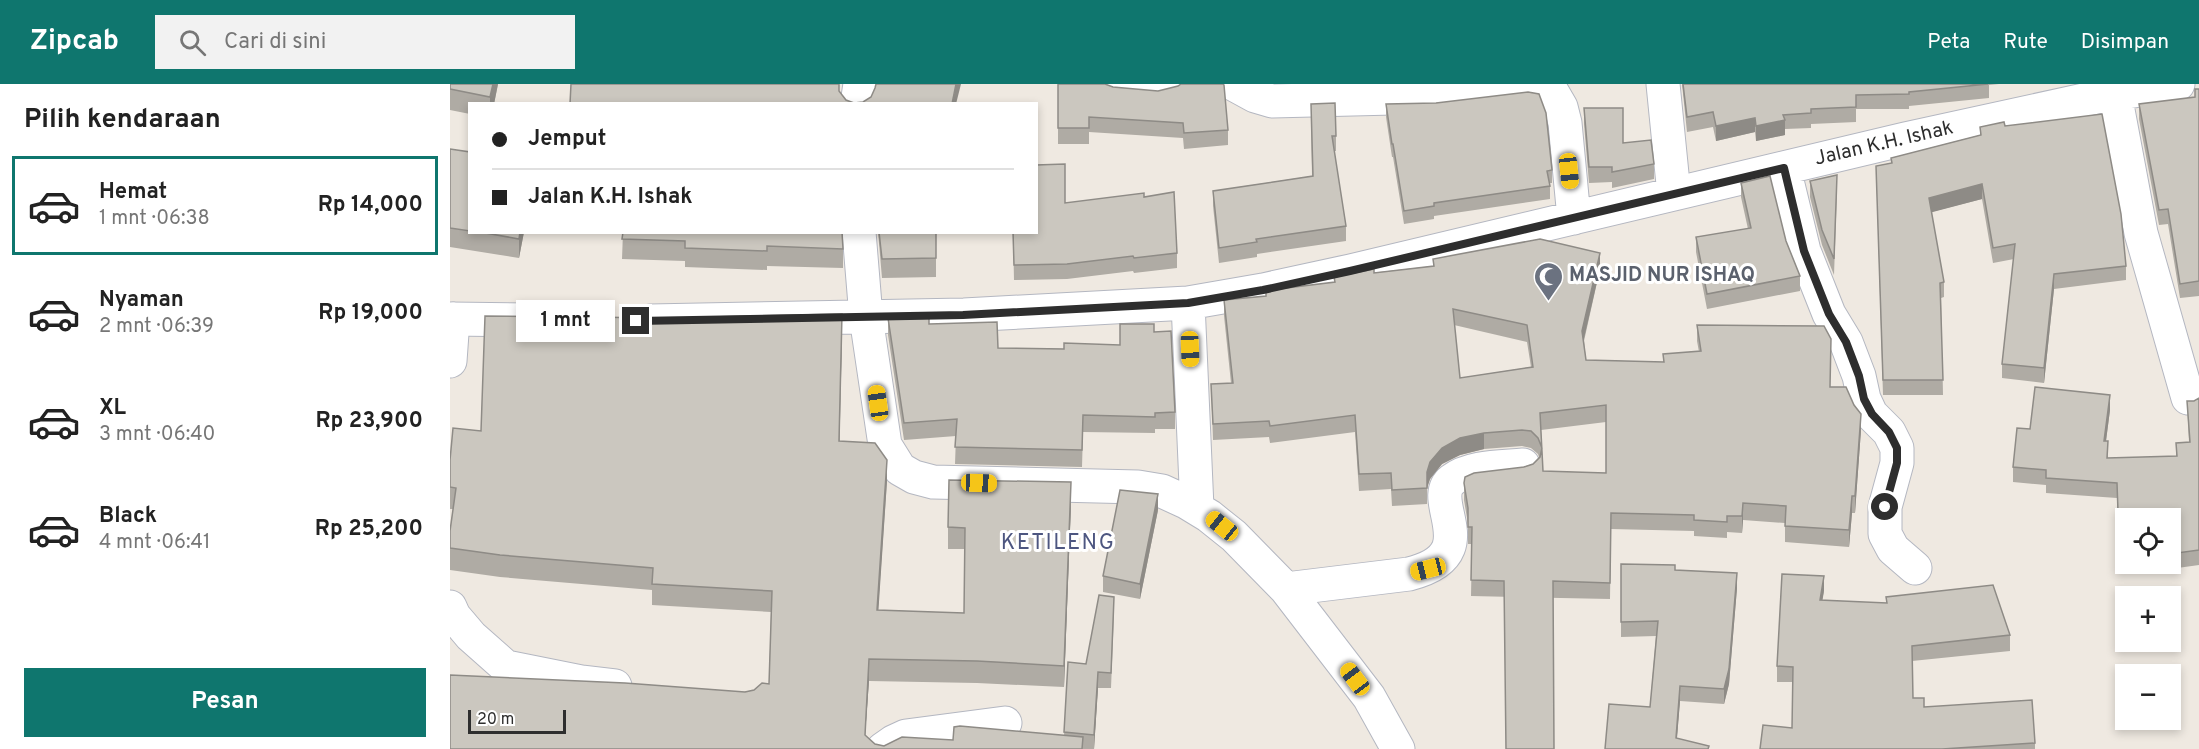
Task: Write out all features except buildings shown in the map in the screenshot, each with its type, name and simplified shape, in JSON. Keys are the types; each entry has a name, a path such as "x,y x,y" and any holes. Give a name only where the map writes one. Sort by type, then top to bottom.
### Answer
{"street":[{"path":"856,102 860,84"},
{"path":"1115,84 1160,88 1172,84"},
{"path":"1233,84 1255,96 1272,101 1529,86 1551,90 1561,107 1564,123 1574,218"},
{"path":"1663,84 1674,194"},
{"name":"Jalan K.H. Ishak","path":"624,321 963,315 1188,303 1350,271 2106,91 2178,84"},
{"path":"2106,91 2141,233 2188,398"},
{"path":"1784,168 1804,251 1829,314 1846,342 1859,376 1864,399 1872,414 1894,439 1897,448 1897,463 1887,495 1885,534 1893,549 1915,568"},
{"path":"859,234 866,317 885,446 900,469 914,477 933,482 1138,487 1162,491 1197,508 1234,536 1286,589 1369,697 1398,749"},
{"path":"1188,303 1197,508"},
{"path":"450,361 452,319 556,320"},
{"path":"1286,589 1408,574 1428,569 1444,557 1449,548 1450,532 1445,491 1450,481 1465,472 1523,465"},
{"path":"450,608 471,636 506,667 581,682 644,689"},
{"path":"883,749 892,741 906,736 1005,723"}],"place":[{"name":"MASJID NUR ISHAQ","path":"1548,302"}],"district":[{"name":"KETILENG","path":"1058,543"}],"route":[{"path":"636,321 963,315 1188,303 1350,271 1784,168 1804,251 1829,314 1846,342 1859,376 1864,399 1872,414 1894,439 1897,448 1897,463 1885,507"}]}
